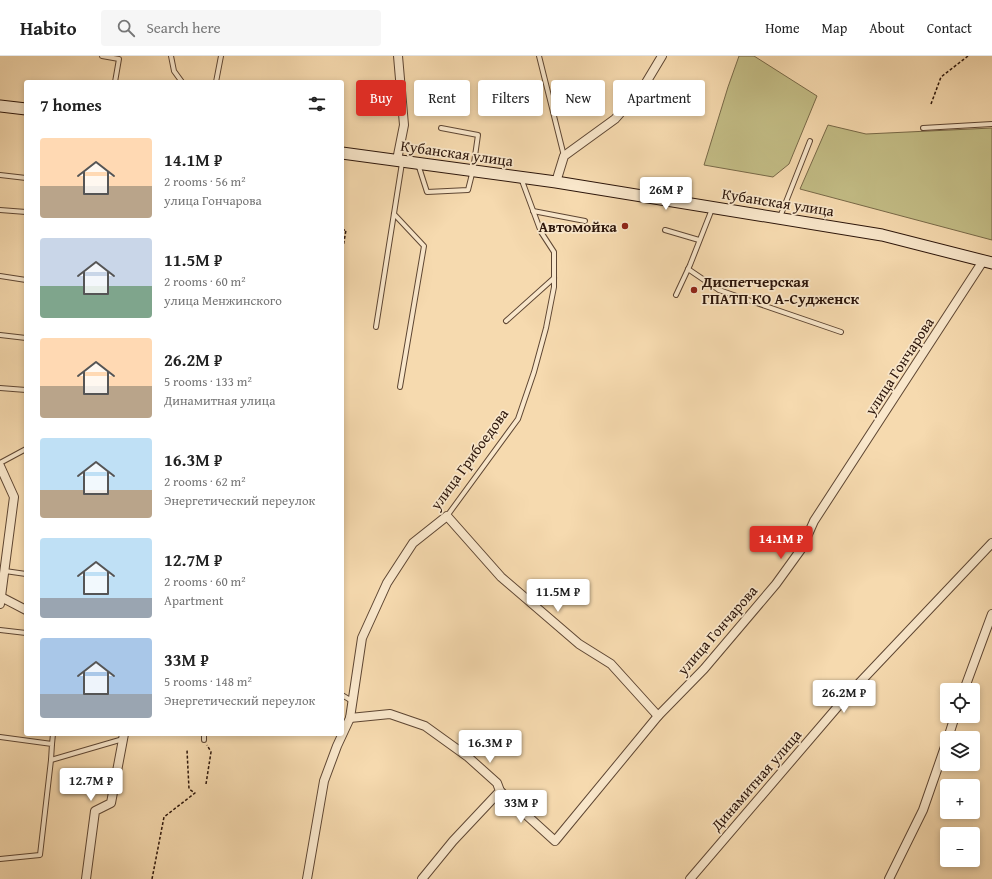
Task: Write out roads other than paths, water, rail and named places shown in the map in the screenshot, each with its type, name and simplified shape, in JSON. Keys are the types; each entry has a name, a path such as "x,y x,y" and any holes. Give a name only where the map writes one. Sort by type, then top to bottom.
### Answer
{"street":[{"path":"398,56 404,125 400,160"},
{"path":"556,182 564,156 616,119 644,86 662,56"},
{"path":"0,106 24,109"},
{"name":"Кубанская улица","path":"344,153 474,170 712,206 882,235 988,262"},
{"name":"улица Гончарова","path":"500,791 555,841 658,716 704,669 776,584 802,548 814,522 988,262"},
{"path":"0,464 14,497 1,600 24,609"},
{"path":"448,516 501,576 579,644 611,664 658,716"},
{"name":"улица Грибоедова","path":"344,731 350,718 362,638 387,583 413,543 448,516"},
{"name":"Динамитная улица","path":"690,879 846,697 992,543"},
{"path":"967,683 992,614"},
{"path":"984,636 992,639"},
{"path":"350,718 390,714 425,726 468,757 497,783 500,791 454,841 422,879"},
{"path":"86,879 96,811 111,803 124,736"},
{"name":"улица Грибоедова","path":"307,879 324,781 342,736"},
{"path":"889,879 923,810 940,760"}],"lane":[{"path":"102,56 119,59 115,80"},
{"path":"172,56 174,71 181,80"},
{"path":"216,80 221,56"},
{"path":"538,56 564,156"},
{"path":"923,128 992,124"},
{"path":"418,163 427,192 468,190 474,170 478,135 442,128"},
{"path":"780,218 810,141"},
{"path":"376,327 394,214 400,160"},
{"path":"0,175 24,178"},
{"name":"улица Грибоедова","path":"448,516 518,419 534,372 546,328 554,278 554,252 541,232 520,177"},
{"path":"676,296 712,206"},
{"path":"0,210 24,212"},
{"path":"533,211 585,221"},
{"path":"394,214 424,246 400,387"},
{"path":"665,230 699,240"},
{"path":"688,269 718,290 841,332"},
{"path":"0,276 24,280"},
{"path":"506,321 554,278"},
{"path":"0,335 24,338"},
{"path":"0,388 24,390"},
{"path":"0,464 24,450"},
{"path":"4,572 24,574"},
{"path":"0,630 24,633"},
{"path":"344,696 353,701"},
{"path":"0,859 40,855 53,736"},
{"path":"51,760 124,736"},
{"path":"0,737 52,744"}],"place":[{"name":"Автомойка","path":"625,226"},
{"name":"Диспетчерская ГПАТП КО А-Судженск","path":"694,290"}]}
